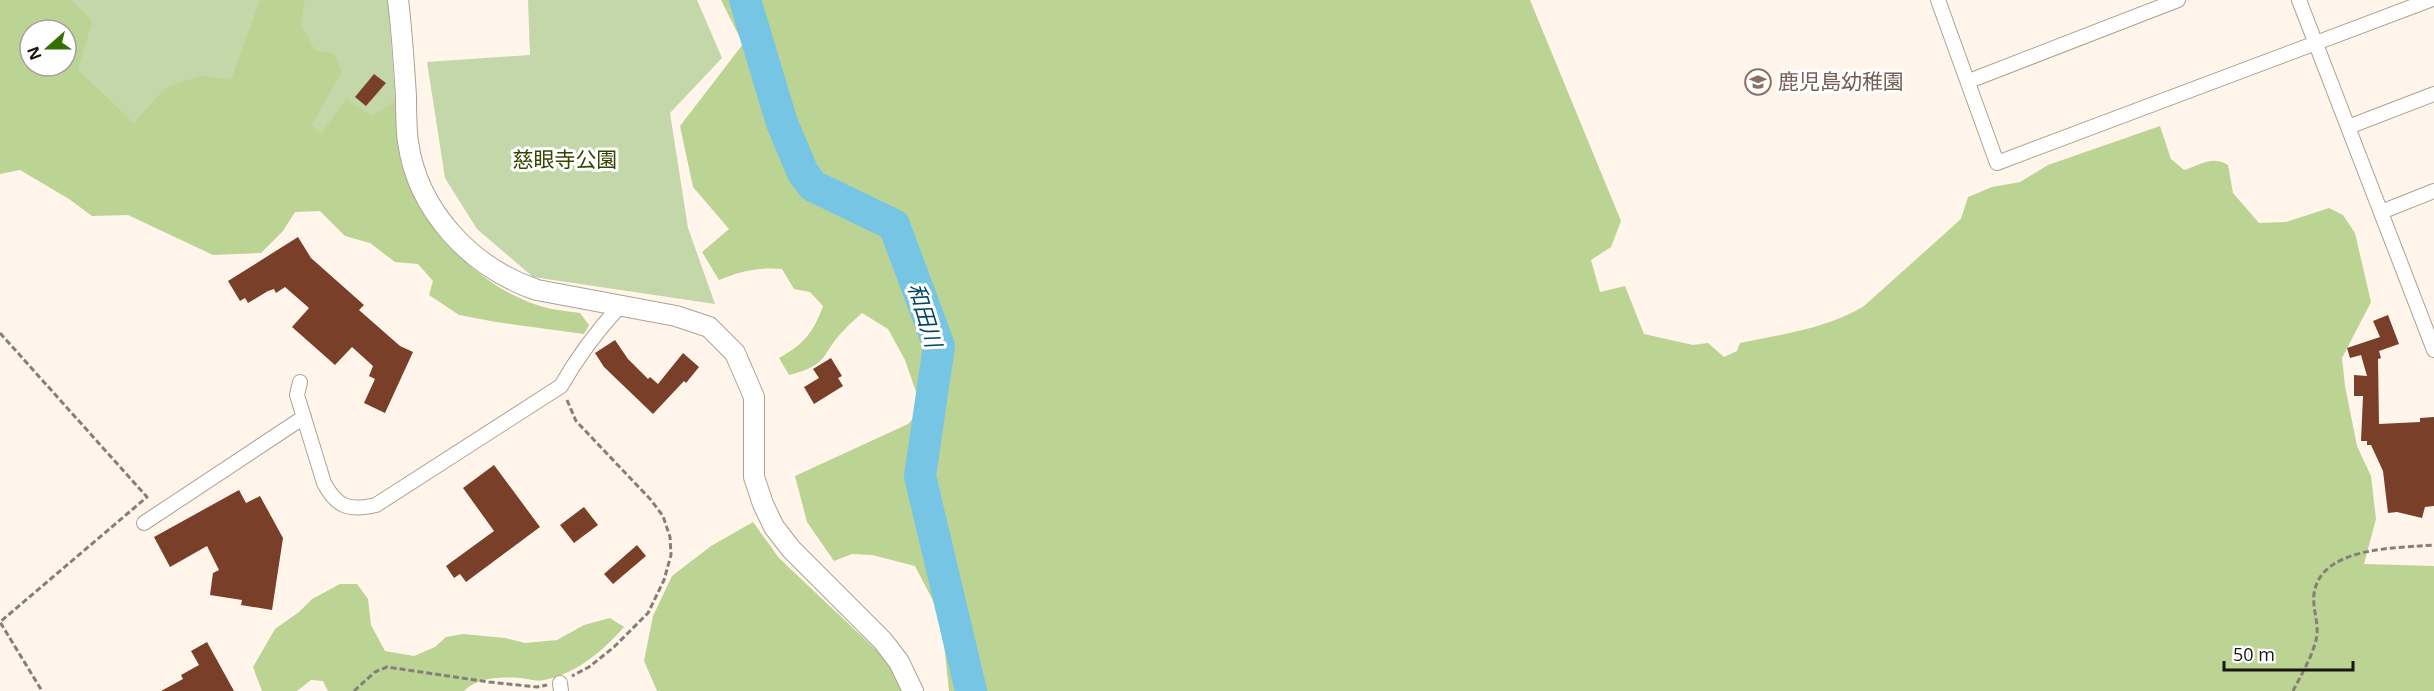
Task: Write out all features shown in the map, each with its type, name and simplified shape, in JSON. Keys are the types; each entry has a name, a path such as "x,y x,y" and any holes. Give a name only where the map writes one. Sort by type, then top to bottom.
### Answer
{"street":[{"path":"399,0 408,142 414,167 425,195 446,228 473,255 517,283 537,290 676,316 709,327 735,353 754,397 754,477 774,527 791,549 883,641 899,662 913,691"},
{"path":"1938,0 1997,163 2430,0"},
{"path":"1969,81 2178,0"},
{"path":"2299,0 2434,350"},
{"path":"2348,127 2434,93"},
{"path":"2381,212 2434,191"},
{"path":"300,382 297,395 324,483 331,496 342,505 361,508 376,505 561,387 574,362 593,336 620,306"},
{"path":"144,523 304,417"}],"path":[{"path":"0,333 147,497 0,622 42,691"},
{"path":"354,691 375,672 387,667 518,685 561,687 597,660 648,613 664,580 671,555 670,537 663,516 651,500 576,421 561,387"},
{"path":"2293,691 2317,639 2314,593 2322,576 2333,564 2351,556 2374,551 2434,545"}],"green space":[{"path":"0,0 388,0 399,152 240,192 66,101 41,78 78,78 78,18 18,18 18,52"},
{"path":"0,0 71,0 92,21 78,70 134,123 165,88 202,75 231,80 260,0 305,0 301,24 315,50 334,54 342,71 312,125 321,134 346,99 372,116 394,101 404,173 413,195 440,236 457,255 496,286 540,306 580,313 589,325 584,334 459,315 429,295 433,281 418,264 395,262 370,243 345,236 320,211 295,212 283,231 261,253 213,255 128,215 92,216 69,199 20,170 0,174"},
{"name":"慈眼寺公園","path":"528,0 697,0 722,58 670,113 688,228 715,304 533,277 477,229 445,178 427,62 530,55"},
{"path":"721,0 1530,0 1621,221 1611,247 1591,260 1600,292 1625,286 1644,334 1693,345 1708,343 1724,357 1737,351 1740,343 1819,325 1864,306 1961,219 1968,197 1992,187 2020,182 2048,165 2160,126 2171,159 2184,170 2212,161 2228,165 2233,193 2259,223 2286,222 2329,208 2343,215 2355,233 2371,302 2342,358 2357,446 2371,476 2376,519 2364,564 2434,566 2434,691 949,691 941,616 915,566 872,555 852,554 834,561 807,522 795,476 908,424 922,409 905,360 888,329 862,313 837,338 819,362 803,371 789,375 779,358 807,337 823,306 810,292 794,289 782,269 750,270 719,280 702,252 729,229 693,187 680,126 743,44"},
{"path":"753,522 779,558 890,663 902,691 657,691 644,661 653,616 672,576 711,546"},
{"path":"340,584 357,584 368,599 371,625 385,651 414,656 435,647 446,637 463,634 505,638 525,643 557,640 584,625 610,618 624,627 598,653 578,667 541,681 498,678 483,680 469,686 464,691 328,691 323,681 311,680 297,691 262,691 253,667 275,629 299,612 312,599"}],"building":[{"path":"374,74 386,83 366,106 355,97"},
{"path":"298,237 311,258 364,305 359,310 400,346 413,352 385,413 364,403 375,379 369,376 373,366 352,347 335,365 292,327 309,308 285,287 276,293 274,289 268,291 248,303 245,298 240,301 228,281"},
{"path":"2388,315 2399,344 2379,351 2381,358 2378,359 2379,424 2420,422 2420,418 2434,417 2434,506 2425,507 2422,518 2397,512 2388,513 2383,471 2371,445 2367,445 2367,441 2361,441 2363,396 2354,396 2354,375 2367,376 2361,355 2350,358 2347,348 2380,337 2373,321"},
{"path":"615,340 628,359 648,379 650,377 658,384 683,353 699,367 686,383 684,381 653,414 604,367 595,353"},
{"path":"831,358 842,376 838,378 843,386 814,404 804,387 819,378 813,369"},
{"path":"494,465 540,527 466,582 460,574 454,578 446,566 494,531 463,488"},
{"path":"239,490 246,503 260,496 283,538 272,610 241,605 242,600 210,595 213,573 219,570 207,546 170,567 154,537"},
{"path":"584,507 598,525 574,543 560,525"},
{"path":"637,545 646,556 613,584 604,574"},
{"path":"207,642 234,691 161,691 183,679 181,675 199,665 191,651"}],"waterway":[{"name":"和田川","path":"745,0 782,123 803,173 813,186 894,225 939,346 920,476 971,691"}],"place":[{"name":"鹿児島幼稚園","path":"1758,82"}]}
